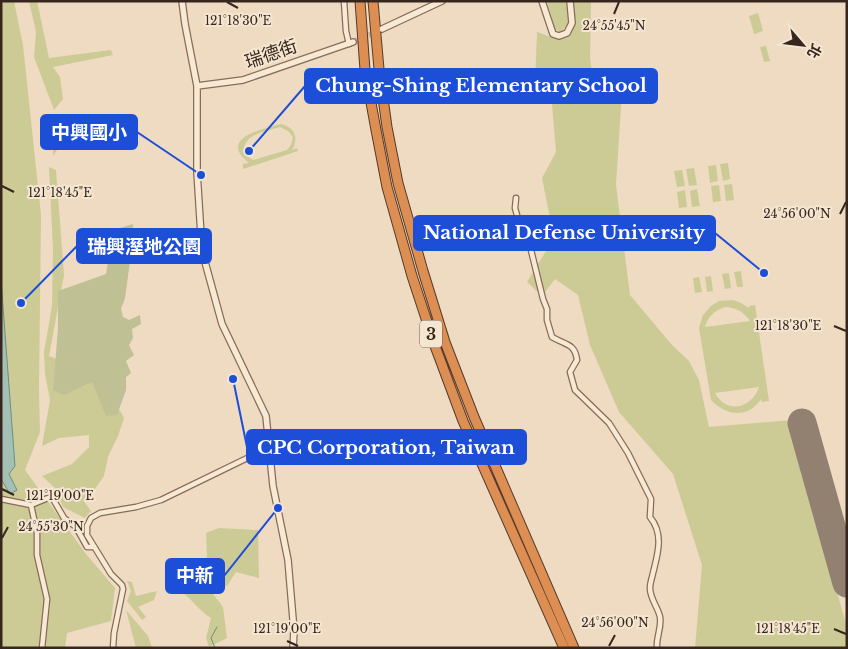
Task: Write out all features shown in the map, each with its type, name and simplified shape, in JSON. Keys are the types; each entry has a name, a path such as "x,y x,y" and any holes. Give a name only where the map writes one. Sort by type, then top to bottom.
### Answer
{"highway":[{"name":"3","path":"360,1 365,70 376,130 387,187 412,276 435,346 463,421 564,648"},
{"name":"3","path":"373,1 379,69 387,127 398,183 444,342 474,417 574,648"}],"street":[{"path":"182,1 197,86 198,184 203,259 222,324 266,416 273,486 288,560 294,631 293,648"},
{"path":"344,1 346,31 351,43"},
{"path":"382,29 442,1"},
{"path":"542,1 550,26 554,34 559,36 567,33 572,23 570,1"},
{"name":"瑞德街","path":"197,86 243,80 351,43"},
{"path":"516,198 515,208 520,226 529,242 547,309 552,337 572,347 576,352 577,360 570,372 575,390 609,423 628,453 651,499 650,517 655,523 659,535 659,545 650,586 651,599 660,615 658,648"},
{"path":"113,648 114,633 123,589 122,585 111,574 93,547 86,531 88,523 95,515 161,500 270,448"},
{"path":"1,499 31,505 48,498 53,499 64,518 76,527 87,547 93,547"},
{"path":"31,505 38,533 37,555 47,599 42,648"}],"shaded area":[{"path":"1,1 14,1 23,45 41,215 40,432 25,470 86,554 115,588 111,621 67,633 65,648 1,648"},
{"path":"29,1 37,1 49,58 111,50 113,55 53,67 60,77 63,99 54,110 34,57 36,32"},
{"path":"547,1 566,1 569,23 561,32 555,29"},
{"path":"573,1 591,1 590,59 596,94 622,91 616,185 630,295 672,345 689,361 699,380 709,427 792,420 820,533 847,627 847,648 695,648 702,565 673,474 619,412 590,345 578,295 555,279 542,296 527,282 554,238 542,178 556,152 552,105 535,83 537,32 559,40 569,37 575,24"},
{"path":"758,13 763,31 754,34 749,16"},
{"path":"766,46 770,61 764,62 760,47"},
{"path":"54,116 68,141 53,156"},
{"path":"281,124 286,125 292,130 295,141 292,150 297,148 298,151 243,169 243,164 249,163 240,154 238,147 240,141 255,132","holes":["280,127 288,131 293,137 291,145 287,150 253,160 244,154 246,142 255,135"]},
{"path":"728,163 730,179 723,181 720,164"},
{"path":"716,165 718,181 710,183 708,166"},
{"path":"49,167 56,170 64,275 49,356 68,363 100,367 111,395 124,418 108,457 104,476 90,496 83,500 91,511 85,518 63,507 56,489 42,476 72,464 89,447 89,435 59,438 42,446 50,400 45,374 44,352 52,306 53,249"},
{"path":"694,168 697,185 689,186 686,169"},
{"path":"682,170 685,186 677,187 674,171"},
{"path":"732,184 734,200 726,201 724,185"},
{"path":"719,185 721,201 713,202 711,186"},
{"path":"697,189 700,206 692,207 690,191"},
{"path":"685,190 687,207 679,208 677,192"},
{"path":"741,271 743,287 737,287 734,272"},
{"path":"729,273 731,288 725,289 722,274"},
{"path":"711,276 713,291 707,292 705,277"},
{"path":"699,277 702,292 695,293 693,278"},
{"path":"1,280 15,466 9,474 17,490 10,494 1,479"},
{"path":"733,300 749,308 749,306 755,305 769,401 762,402 761,399 750,410 743,412 730,412 711,400 699,328 703,315 711,306 719,301","holes":["725,307 740,311 750,321 705,327 712,314","759,387 751,400 739,406 726,404 715,393"]},
{"path":"219,528 258,530 259,578 236,572 227,586 219,587 213,594 223,607 227,638 209,647 206,638 211,618 182,592 181,588 199,577 207,556 206,533"},
{"path":"127,581 132,582 136,596 157,591 154,600 138,607 146,617 142,620 127,601 131,591"},
{"path":"126,610 148,636 152,648 136,648"}],"green space":[{"path":"133,224 125,298 121,309 123,317 129,320 140,315 141,324 132,329 133,338 129,345 134,355 126,361 131,373 126,377 126,390 117,415 106,416 92,382 64,395 53,390 58,328 58,291 106,274 113,230"}],"waterway":[{"path":"215,648 211,638 217,627"}],"runway":[{"path":"802,423 847,583"}],"tunnel":[{"path":"353,42 378,31"}],"place":[{"name":"Chung-Shing Elementary School","path":"249,151"},
{"name":"中興國小","path":"201,175"},
{"name":"National Defense University","path":"764,273"},
{"name":"瑞興溼地公園","path":"21,303"},
{"name":"CPC Corporation, Taiwan","path":"233,379"},
{"name":"中新","path":"278,508"}]}
